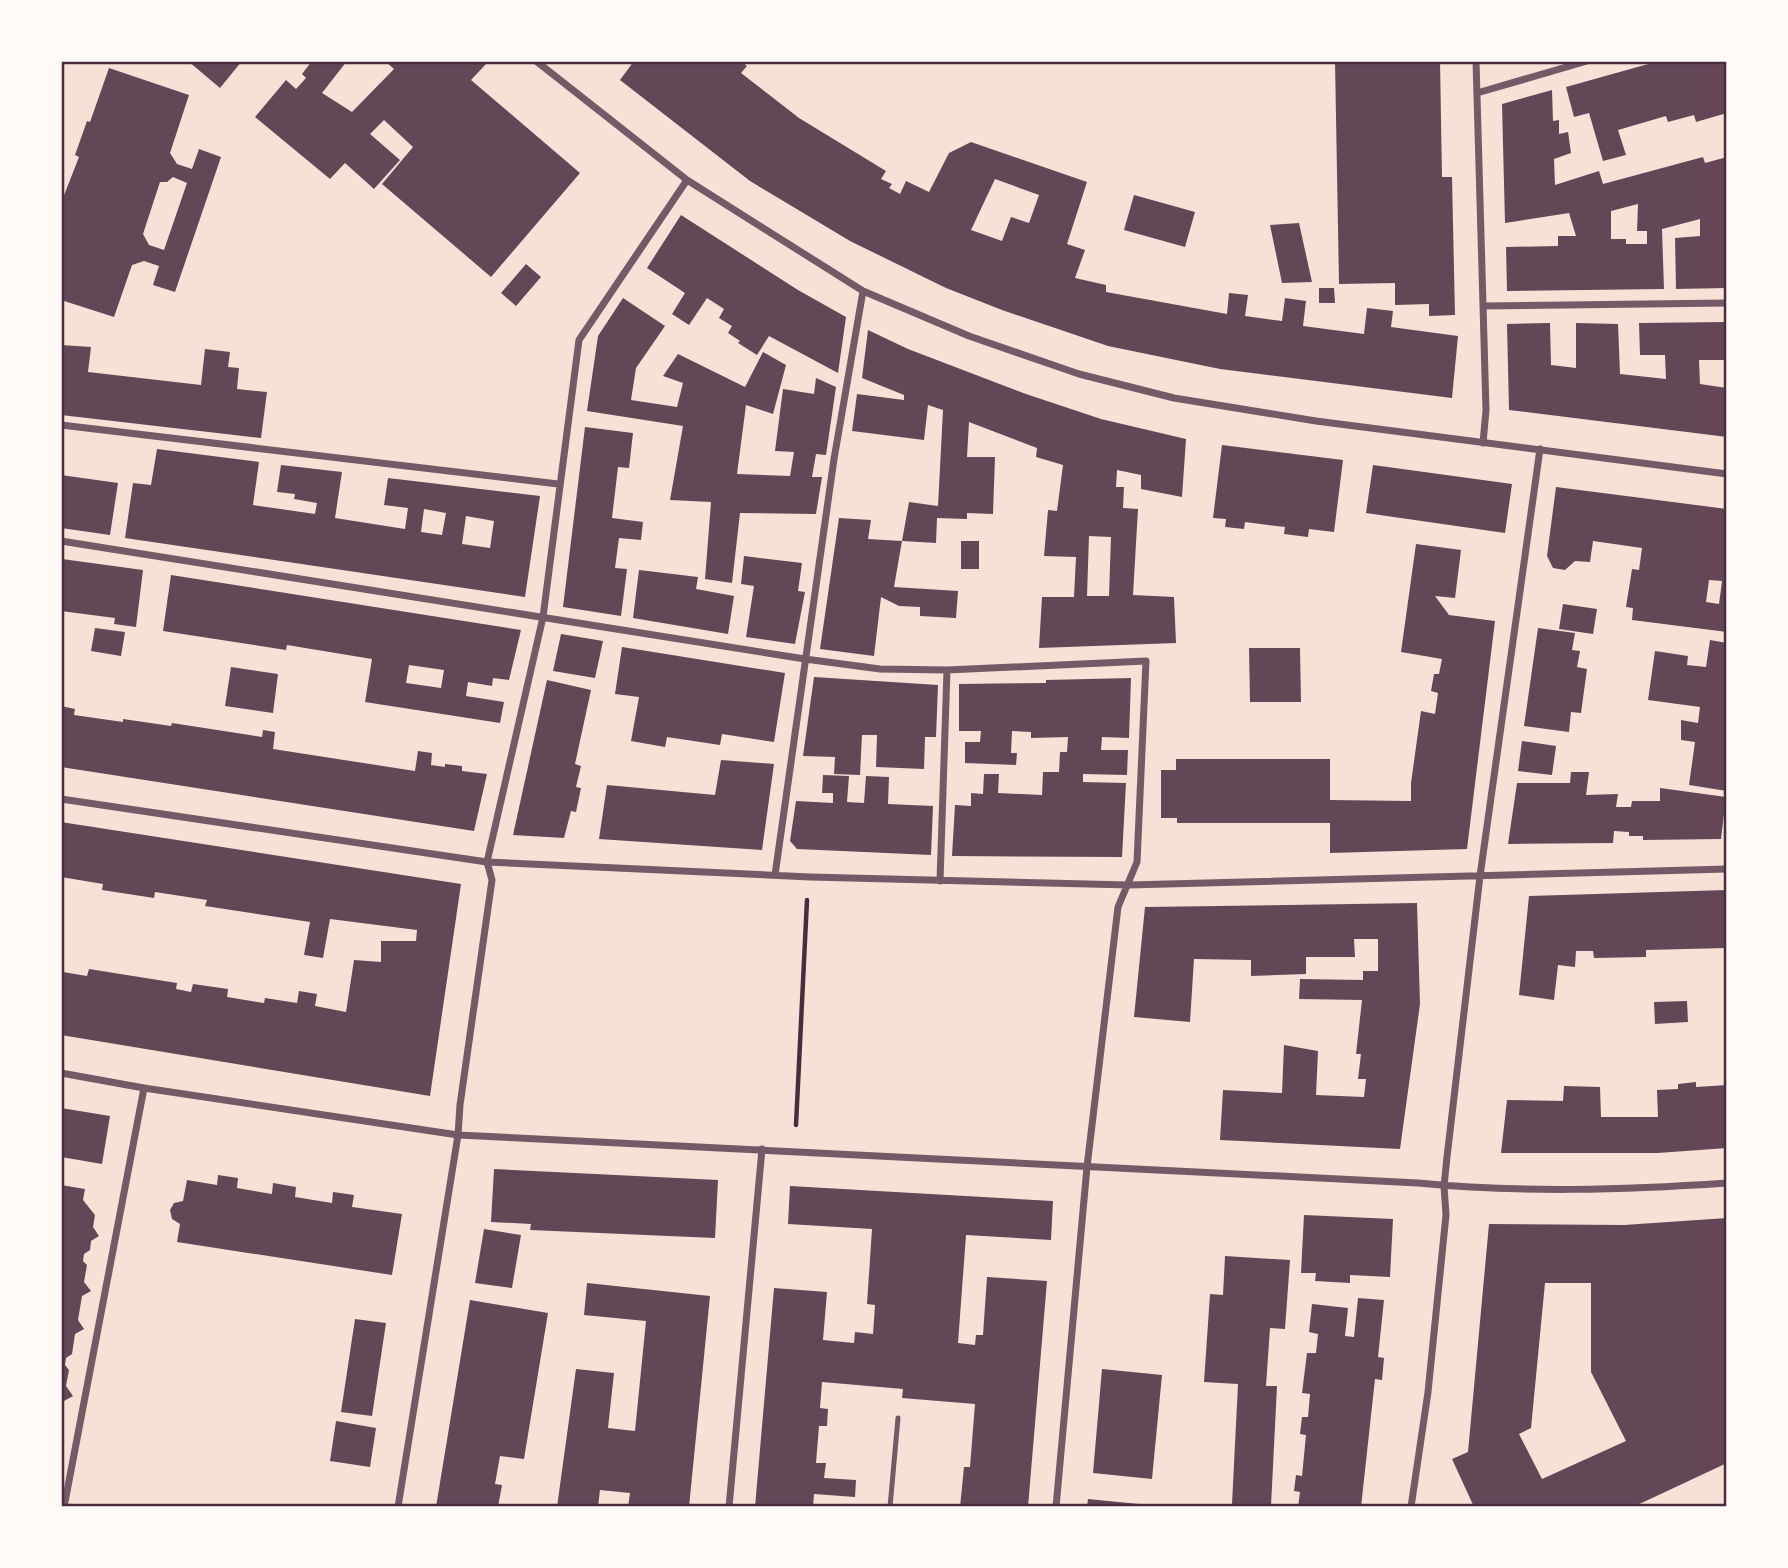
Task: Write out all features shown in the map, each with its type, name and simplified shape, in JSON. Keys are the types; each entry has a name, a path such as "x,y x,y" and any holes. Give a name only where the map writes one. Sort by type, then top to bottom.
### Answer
{"street":[{"path":"536,61 687,180 863,291 969,336 1079,374 1174,398 1317,421 1727,474"},
{"path":"1476,61 1486,410 1483,443"},
{"path":"1477,93 1587,61"},
{"path":"398,1507 458,1135 492,880 487,862 542,617 579,340 687,180"},
{"path":"775,875 834,459 863,291"},
{"path":"1483,306 1727,303"},
{"path":"61,425 558,484"},
{"path":"1411,1507 1428,1392 1446,1214 1444,1186 1480,876 1540,449"},
{"path":"61,541 880,669 947,670 1146,661 1138,862 1118,907 1087,1167 1056,1507"},
{"path":"940,881 947,670"},
{"path":"61,799 487,862 775,875 1129,885 1727,869"},
{"path":"61,1073 458,1135 762,1149 1477,1189 1628,1190 1727,1183"},
{"path":"64,1507 144,1088"},
{"path":"729,1507 762,1149"}],"lane":[{"path":"890,1507 898,1418"}],"path":[{"path":"796,1125 807,900"}],"building":[{"path":"188,61 242,61 220,88"},
{"path":"312,61 347,61 322,93 352,112 394,69 385,61 483,61 486,64 471,80 580,173 491,277 382,184 413,147 384,120 370,134 400,160 374,189 345,163 330,179 255,117 286,80 296,89 306,78 302,74"},
{"path":"634,61 741,61 747,66 741,73 799,118 886,171 881,179 892,184 889,188 900,194 906,181 929,192 949,153 971,142 1087,182 1067,244 1085,250 1075,278 1106,285 1106,292 1227,314 1229,293 1248,295 1245,316 1282,321 1285,298 1306,301 1303,326 1364,334 1367,308 1393,311 1391,327 1458,336 1452,398 1220,369 1108,346 1002,310 946,288 850,241 750,181 620,80","holes":["995,179 1039,195 1029,223 1011,217 1002,241 971,230"]},
{"path":"1335,61 1440,61 1442,177 1452,177 1455,315 1429,316 1429,304 1395,305 1395,283 1339,284"},
{"path":"1659,61 1727,61 1727,113 1696,122 1694,115 1668,122 1666,116 1618,130 1626,155 1603,161 1589,113 1574,117 1566,87"},
{"path":"109,68 189,95 170,153 177,164 192,169 199,149 221,157 175,292 153,285 159,266 144,261 132,265 114,317 61,300 61,203 79,157 75,155 87,121 90,122","holes":["173,177 187,183 164,250 149,245 143,234 160,182 167,182"]},
{"path":"1552,90 1553,121 1559,120 1559,134 1568,132 1571,153 1554,159 1555,185 1599,171 1603,184 1703,157 1705,163 1727,157 1727,288 1676,289 1675,238 1700,236 1700,219 1662,229 1664,289 1507,291 1506,247 1558,246 1558,236 1576,236 1569,213 1505,223 1502,104","holes":["1638,204 1637,231 1647,231 1647,244 1626,244 1626,239 1611,239 1611,211"]},
{"path":"1134,195 1195,212 1185,247 1124,230"},
{"path":"681,215 798,290 846,317 838,373 769,336 757,355 728,333 732,326 719,318 724,309 707,298 689,325 672,314 685,293 647,268"},
{"path":"1299,223 1312,282 1282,283 1270,225"},
{"path":"526,264 541,277 516,306 501,293"},
{"path":"1319,288 1334,288 1335,303 1319,303"},
{"path":"623,298 665,326 636,368 631,400 677,407 683,383 663,376 678,354 745,387 763,352 786,365 773,414 746,405 737,474 790,476 794,452 775,451 783,389 814,394 816,378 836,387 826,455 816,454 812,477 822,477 816,514 740,513 732,583 705,579 711,502 670,500 683,426 587,411 598,336"},
{"path":"1726,322 1726,360 1699,360 1700,384 1727,388 1727,437 1509,410 1507,324 1550,323 1551,365 1576,368 1576,323 1618,324 1620,374 1666,379 1665,355 1640,355 1639,323"},
{"path":"868,330 908,349 1026,394 1101,419 1186,439 1182,497 1141,489 1141,475 1117,470 1116,487 1124,487 1123,508 1138,509 1133,595 1174,597 1176,643 1039,648 1042,597 1074,597 1076,557 1044,556 1048,510 1057,511 1063,465 1036,457 1037,448 969,422 967,457 995,457 993,514 967,513 967,519 937,518 936,543 902,541 909,502 938,506 943,410 928,405 924,440 852,431 857,394 904,400 904,395 862,378","holes":["1089,536 1111,537 1109,596 1087,596"]},
{"path":"61,345 91,347 88,372 201,385 205,349 230,352 228,367 239,368 237,389 267,392 261,438 61,415"},
{"path":"585,427 633,433 629,468 618,467 612,518 643,522 641,540 619,538 615,568 627,569 621,616 563,607"},
{"path":"1222,445 1343,460 1334,532 1309,529 1308,537 1284,534 1285,527 1245,522 1244,529 1225,527 1226,519 1213,518"},
{"path":"157,449 259,462 253,505 315,514 317,503 294,499 295,494 277,492 281,465 342,472 335,518 405,529 408,508 384,505 388,478 540,496 525,597 125,538 133,483 151,485","holes":["424,509 446,513 442,535 421,532","466,516 494,521 490,548 462,544"]},
{"path":"1373,465 1512,484 1505,533 1366,513"},
{"path":"61,475 118,483 110,535 61,528"},
{"path":"1556,487 1727,509 1727,632 1632,620 1633,608 1626,607 1632,569 1639,570 1642,548 1593,541 1590,562 1575,561 1565,570 1553,568 1547,556","holes":["1709,580 1722,581 1719,604 1706,602"]},
{"path":"839,518 871,520 868,539 902,541 894,587 958,591 956,618 920,616 920,607 899,606 881,597 874,656 820,649"},
{"path":"961,541 979,541 979,569 961,569"},
{"path":"1416,544 1461,550 1455,598 1435,596 1449,615 1495,621 1467,849 1330,853 1330,823 1177,823 1177,818 1161,818 1161,770 1176,770 1176,759 1330,759 1330,800 1411,801 1421,711 1435,714 1438,693 1431,691 1434,674 1439,674 1442,659 1401,652"},
{"path":"744,556 802,563 798,591 805,592 795,644 746,637 754,586 741,584"},
{"path":"62,559 143,570 136,627 114,624 115,618 61,611"},
{"path":"639,570 698,577 696,589 734,596 728,634 633,618"},
{"path":"171,575 521,630 509,680 493,678 492,686 468,682 466,696 504,702 500,723 365,702 372,659 287,645 286,650 163,631","holes":["409,665 444,670 441,688 406,683"]},
{"path":"1563,604 1597,609 1593,634 1559,629"},
{"path":"95,628 125,632 121,656 91,651"},
{"path":"1538,628 1575,633 1572,650 1580,651 1577,667 1587,669 1581,713 1571,712 1569,732 1524,726"},
{"path":"561,634 603,641 595,678 553,671"},
{"path":"1710,640 1727,643 1727,791 1689,785 1695,742 1681,740 1681,720 1698,723 1700,707 1648,700 1655,651 1688,656 1687,665 1706,667"},
{"path":"622,647 785,673 774,742 722,734 720,745 667,737 665,747 631,741 639,697 615,694"},
{"path":"1249,648 1300,648 1301,702 1250,702"},
{"path":"231,667 278,674 273,713 225,706"},
{"path":"814,677 938,685 936,737 925,737 924,769 876,767 877,735 862,735 860,775 834,774 835,757 803,756"},
{"path":"1131,678 1129,738 1102,737 1101,750 1128,750 1127,775 1083,774 1083,782 1126,783 1122,857 952,856 955,805 971,806 971,793 983,794 984,774 999,774 998,793 1042,795 1043,772 1059,772 1060,752 1067,752 1068,737 1031,738 1031,732 1012,731 1011,753 1017,753 1016,765 965,763 965,742 980,742 981,731 959,731 959,684"},
{"path":"547,680 591,690 575,764 581,766 576,787 581,788 576,812 571,811 564,838 513,835"},
{"path":"61,706 75,709 74,715 123,722 123,719 171,726 172,723 262,737 263,730 275,732 273,749 415,771 418,751 432,753 431,765 462,766 462,771 487,774 474,831 61,767"},
{"path":"1522,741 1556,746 1552,775 1518,771"},
{"path":"721,760 774,764 762,850 599,839 607,785 715,795"},
{"path":"1571,772 1589,772 1586,795 1618,794 1616,807 1631,807 1632,801 1660,801 1660,788 1726,797 1721,839 1643,840 1643,836 1629,836 1629,832 1614,831 1613,843 1508,844 1517,783 1570,783"},
{"path":"823,775 849,776 847,802 864,803 866,776 889,777 888,804 933,806 931,855 797,849 790,841 796,801 833,803 833,793 822,793"},
{"path":"61,822 461,884 430,1096 61,1035 63,972 87,976 89,969 177,983 176,989 191,992 193,984 228,989 227,997 264,1003 265,998 297,1003 299,991 317,994 315,1006 346,1012 354,960 381,962 381,941 416,941 417,930 330,919 323,958 304,955 310,922 205,906 207,900 155,892 154,898 102,890 103,884 61,877"},
{"path":"1727,890 1727,948 1646,950 1646,957 1594,958 1593,951 1576,951 1575,967 1558,965 1554,1000 1519,995 1529,896"},
{"path":"1417,903 1420,1004 1400,1149 1220,1140 1223,1090 1282,1093 1284,1045 1318,1051 1316,1095 1364,1097 1366,1079 1358,1079 1361,1054 1356,1054 1362,1000 1299,999 1300,979 1363,980 1363,971 1378,971 1378,939 1354,939 1355,957 1306,957 1306,974 1251,976 1251,960 1194,959 1190,1022 1134,1017 1145,907"},
{"path":"1687,1001 1688,1022 1655,1024 1654,1002"},
{"path":"1696,1082 1696,1087 1727,1085 1727,1148 1658,1153 1501,1153 1507,1100 1563,1101 1564,1086 1600,1087 1601,1117 1658,1117 1657,1090 1678,1089 1678,1084"},
{"path":"61,1108 110,1116 102,1164 61,1157"},
{"path":"494,1169 718,1180 715,1238 530,1230 531,1224 491,1222"},
{"path":"218,1175 238,1178 237,1188 272,1194 273,1183 296,1187 295,1197 332,1203 333,1192 354,1195 352,1207 402,1214 392,1275 177,1242 180,1224 172,1219 170,1210 174,1203 183,1201 187,1180 217,1185"},
{"path":"61,1185 85,1189 83,1200 95,1215 93,1227 99,1236 91,1241 90,1250 84,1254 83,1261 87,1265 84,1282 91,1291 82,1296 78,1320 84,1329 75,1334 72,1354 66,1358 65,1365 69,1370 66,1386 73,1396 64,1401 63,1407"},
{"path":"790,1186 1053,1201 1051,1240 966,1235 958,1343 975,1345 976,1335 983,1335 987,1277 1047,1281 1028,1507 960,1507 964,1467 970,1467 975,1404 902,1398 903,1389 822,1382 820,1408 828,1409 827,1426 819,1426 816,1463 826,1463 824,1478 856,1480 855,1497 814,1494 813,1507 755,1507 774,1288 827,1292 823,1340 854,1343 855,1332 873,1334 875,1305 867,1304 872,1229 788,1224"},
{"path":"1304,1215 1393,1219 1390,1277 1350,1275 1350,1283 1315,1281 1316,1273 1301,1273"},
{"path":"1727,1218 1727,1463 1633,1507 1474,1507 1452,1459 1468,1452 1489,1224 1624,1225","holes":["1545,1283 1591,1283 1591,1372 1626,1441 1542,1479 1519,1434 1531,1428"]},
{"path":"484,1229 521,1235 512,1288 475,1283"},
{"path":"1225,1256 1290,1260 1285,1329 1270,1328 1266,1386 1277,1386 1271,1506 1232,1504 1238,1384 1204,1382 1210,1294 1223,1295"},
{"path":"587,1283 710,1296 689,1507 628,1507 630,1493 600,1490 598,1507 557,1507 576,1369 614,1373 608,1428 635,1431 646,1321 584,1315"},
{"path":"1358,1298 1384,1300 1378,1357 1384,1358 1382,1380 1375,1379 1361,1507 1298,1507 1300,1492 1294,1491 1296,1475 1302,1476 1306,1435 1300,1434 1302,1417 1308,1417 1310,1394 1302,1393 1307,1353 1316,1353 1318,1334 1309,1332 1312,1304 1348,1308 1345,1336 1354,1337"},
{"path":"470,1300 548,1313 524,1459 500,1456 495,1484 502,1485 498,1507 436,1507"},
{"path":"355,1319 386,1323 372,1416 341,1412"},
{"path":"1102,1369 1162,1375 1152,1479 1093,1473"},
{"path":"336,1421 376,1428 370,1467 330,1461"},
{"path":"1088,1499 1149,1505 1149,1507 1087,1507"}]}
